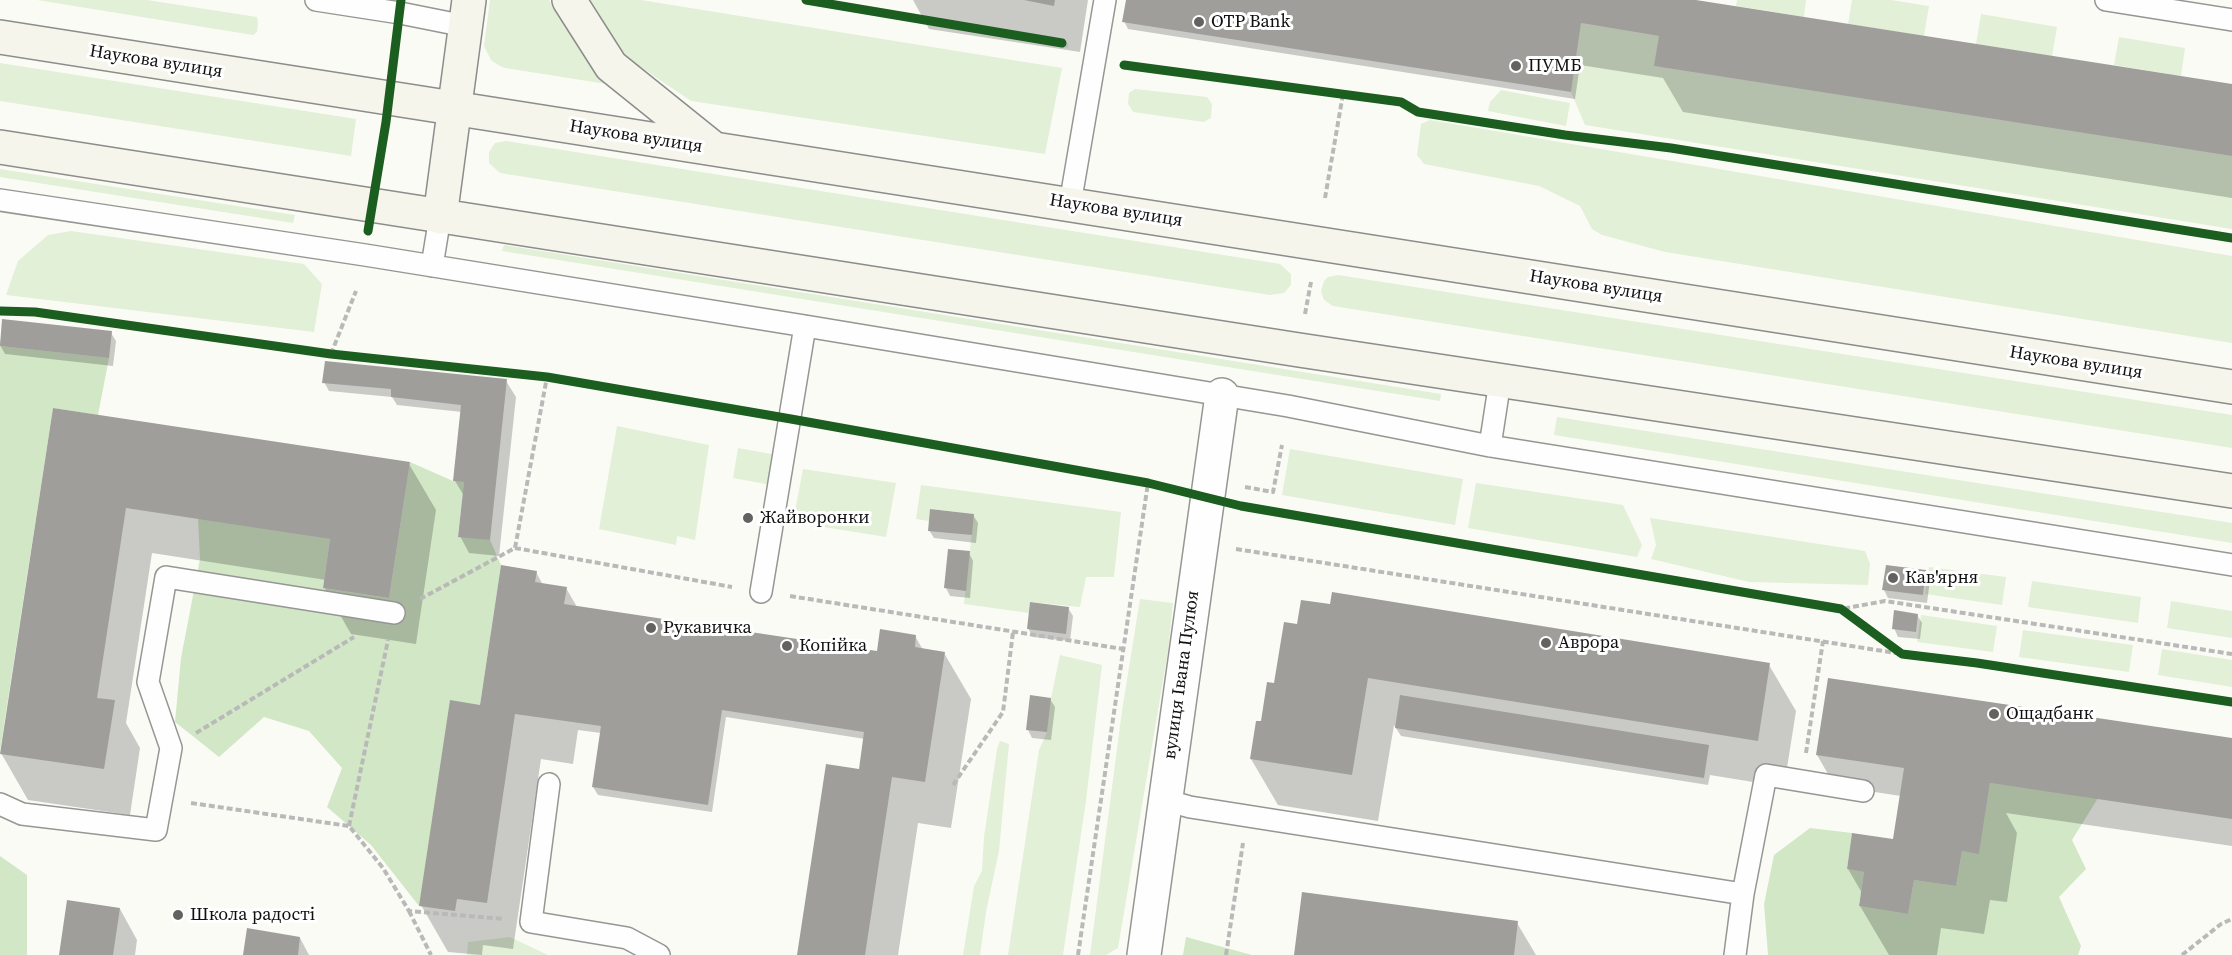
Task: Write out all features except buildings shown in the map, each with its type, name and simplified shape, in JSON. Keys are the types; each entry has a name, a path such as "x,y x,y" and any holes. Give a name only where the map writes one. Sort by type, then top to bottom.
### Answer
{"main road":[{"path":"569,0 611,66 715,149"},
{"path":"440,217 467,13"},
{"name":"Наукова вулиця","path":"0,37 2232,387"},
{"path":"0,147 1500,381 2232,491"}],"street":[{"name":"вулиця Івана Пулюя","path":"1144,955 1222,395"}],"lane":[{"path":"316,0 400,13 467,13"},
{"path":"1070,204 1105,0"},
{"path":"2106,0 2232,20"},
{"path":"0,200 805,326 1288,406 1490,446 2232,565"},
{"path":"432,266 440,217"},
{"path":"761,592 805,326"},
{"path":"1490,446 1500,381"},
{"path":"0,804 22,814 156,830 171,748 148,682 166,577 394,613"},
{"path":"1735,955 1743,894 1766,775 1863,791"},
{"path":"549,784 531,922 627,938 659,955"},
{"path":"1165,800 1190,807 1743,894"}],"path":[{"path":"806,0 1062,43"},
{"path":"1124,65 1401,102 1418,112 1564,135 1671,148 2232,238"},
{"path":"1325,198 1342,94"},
{"path":"1305,314 1311,282"},
{"path":"331,354 356,291"},
{"path":"0,311 35,312 331,354 547,377 1148,483 1241,506 1841,609 1885,602 2232,654"},
{"path":"1241,506 1244,487 1274,492 1282,445"},
{"path":"1078,955 1148,483"},
{"path":"515,548 761,592 1123,649"},
{"path":"1235,549 1902,654 1977,663 2232,702"},
{"path":"1841,609 1902,654"},
{"path":"349,826 394,613"},
{"path":"953,785 1003,712 1013,632"},
{"path":"1807,750 1823,641"},
{"path":"162,798 349,826 383,868 410,910 431,955"},
{"path":"1226,955 1248,815"},
{"path":"410,910 531,922"},
{"path":"2182,955 2221,924 2232,919"}],"green space":[{"path":"37,0 147,0 257,17 257,32 253,35"},
{"path":"490,0 549,0 558,17 619,86 498,65 491,60 484,46"},
{"path":"589,0 641,0 1062,68 1045,154 691,101 620,53"},
{"path":"1737,0 1806,0 1804,17 1736,6"},
{"path":"1852,0 1891,0 1929,6 1924,36 1848,24"},
{"path":"1981,14 2057,27 2052,56 1976,44"},
{"path":"1581,23 1659,36 1655,66 2232,156 2232,229 1585,125 1571,92"},
{"path":"2119,37 2185,48 2181,76 2114,65"},
{"path":"0,63 356,119 351,156 0,101"},
{"path":"1135,89 1207,97 1212,104 1211,118 1204,122 1133,112 1128,104 1129,93"},
{"path":"1501,90 1570,103 1566,126 1488,111 1490,102"},
{"path":"1430,120 2232,256 2232,343 1665,252 1602,235 1592,229 1580,206 1539,186 1424,164 1417,155 1421,124"},
{"path":"506,141 1280,264 1291,274 1291,285 1284,293 1270,295 500,173 489,163 489,152 495,143"},
{"path":"0,169 295,215 293,223 0,177"},
{"path":"71,231 304,264 322,284 314,332 6,295 18,261 48,235"},
{"path":"504,245 1441,394 1440,401 502,251"},
{"path":"1338,275 2232,415 2232,448 1333,306 1324,300 1321,291 1328,277"},
{"path":"0,346 109,358 98,415 53,408 0,751"},
{"path":"1557,417 2232,523 2232,543 1554,435"},
{"path":"617,426 709,445 695,540 677,536 676,545 599,529"},
{"path":"738,448 777,455 771,485 733,478"},
{"path":"1290,449 1463,479 1455,525 1282,495"},
{"path":"410,462 453,481 464,482 458,536 490,540 501,565 480,705 419,906 371,845 327,807 342,768 309,731 264,717 219,757 175,722 181,658 200,559 198,518 330,539 323,588 389,598"},
{"path":"803,469 896,483 886,537 793,522"},
{"path":"1476,483 1623,505 1642,545 1637,557 1468,528"},
{"path":"921,485 1121,512 1114,577 1086,577 1080,607 1030,602 1029,613 964,604 974,514 930,509 929,521 916,519"},
{"path":"1650,518 1865,551 1870,564 1868,585 1749,582 1651,559 1656,545"},
{"path":"1929,567 2006,577 2002,605 1925,594"},
{"path":"2032,581 2141,597 2138,623 2028,607"},
{"path":"1140,599 1173,603 1168,651 1118,948 1106,955 1090,955 1122,711"},
{"path":"2171,601 2232,611 2232,638 2167,628"},
{"path":"1921,615 1997,626 1993,652 1917,642"},
{"path":"2023,630 2133,645 2129,672 2019,657"},
{"path":"2162,649 2232,660 2232,687 2158,675"},
{"path":"1060,655 1102,665 1086,801 1063,955 1008,955 1039,750 1047,732"},
{"path":"1000,741 1009,744 999,851 986,912 980,955 963,955 974,886 982,871 984,837"},
{"path":"1990,783 2098,798 2072,840 2086,869 2059,897 2081,946 2078,955 1768,955 1764,904 1774,855 1810,828 1852,833 1847,869 1864,872 1859,906 1908,914 1914,880 1956,886 1962,851 1979,853"},
{"path":"0,856 27,875 27,955 0,955"},
{"path":"510,937 548,955 467,955 468,942"},
{"path":"1186,937 1252,955 1183,955"}],"cycle path":[{"path":"368,231 386,122 401,0"},
{"path":"806,0 1062,43"},
{"path":"1124,65 1401,102 1418,112 1565,135 1671,148 2232,238"},
{"path":"0,311 35,312 331,354 547,377 791,419 1148,483 1241,506 1841,609 1902,654 1977,663 2232,702"}],"place":[{"name":"OTP Bank","path":"1199,22"},
{"name":"ПУМБ","path":"1516,66"},
{"name":"Жайворонки","path":"748,518"},
{"name":"Кав'ярня","path":"1893,578"},
{"name":"Рукавичка","path":"651,628"},
{"name":"Аврора","path":"1546,643"},
{"name":"Копійка","path":"787,646"},
{"name":"Ощадбанк","path":"1994,714"},
{"name":"Школа радості","path":"178,915"}]}
